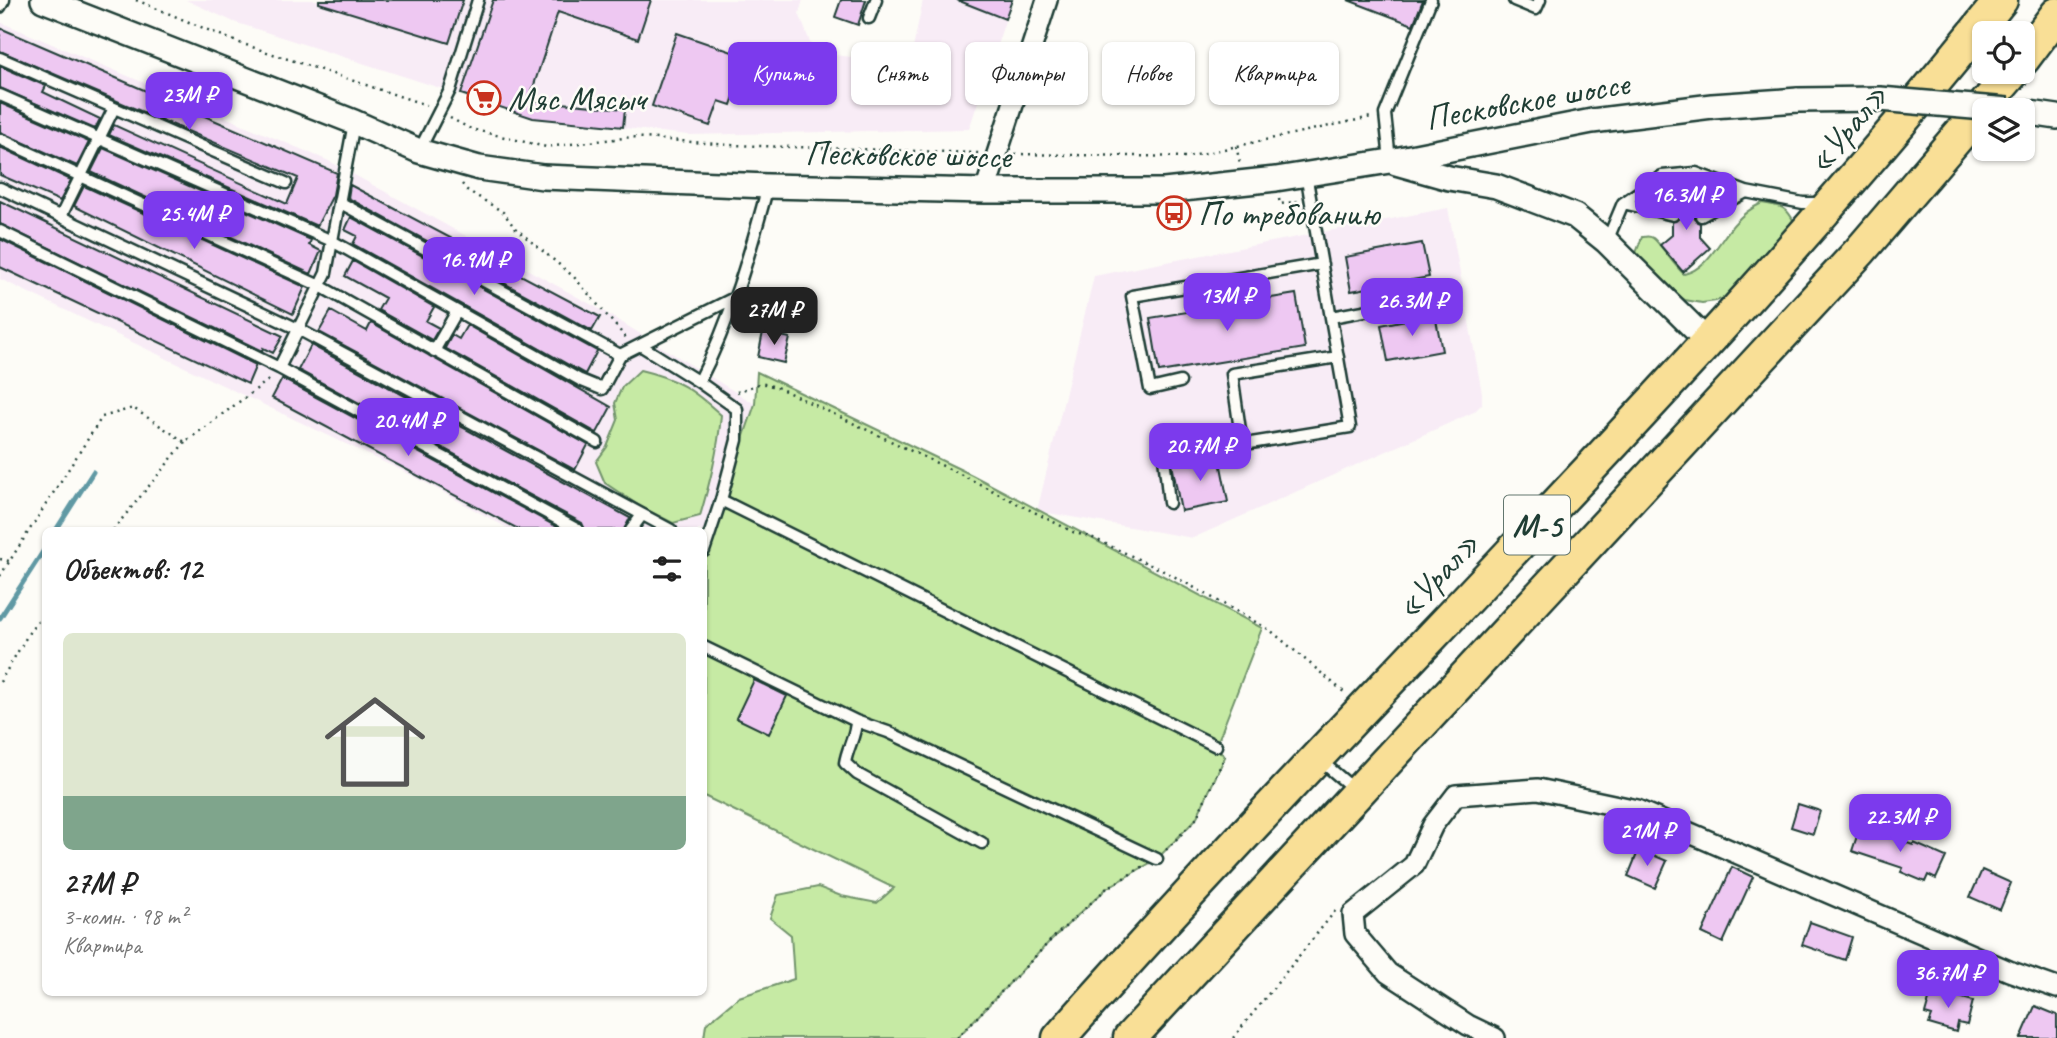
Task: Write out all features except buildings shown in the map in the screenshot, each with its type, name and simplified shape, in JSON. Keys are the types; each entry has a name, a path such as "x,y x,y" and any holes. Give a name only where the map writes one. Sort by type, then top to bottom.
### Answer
{"highway":[{"name":"«Урал»","path":"1059,1038 1834,203 2001,0"},
{"path":"2035,43 2057,14"},
{"name":"М-5","path":"1130,1038 1860,251 2003,84"}],"street":[{"path":"985,191 1046,0"},
{"name":"Песковское шоссе","path":"46,1 354,122 429,155 479,168 542,177 985,191 1164,191 1256,182 1390,161 1592,121 1712,106 1798,100 1880,99 1972,107"},
{"path":"2035,114 2057,117"},
{"path":"1446,150 1442,160 1449,178"},
{"path":"1390,161 1449,178 1496,186 1576,216 1606,241 1707,342"},
{"path":"1496,1038 1468,1025 1388,974 1354,934 1353,914 1414,865 1433,825 1456,795 1538,789 1637,810 1996,965 2057,988"}],"lane":[{"path":"0,7 4,0"},
{"path":"429,155 440,112 450,90 478,0"},
{"path":"869,18 876,0"},
{"path":"1390,161 1385,114 1431,0"},
{"path":"1514,0 1536,9 1540,0"},
{"path":"0,58 286,183"},
{"path":"0,95 332,241 580,380 602,388 620,355 734,298"},
{"path":"61,216 114,108"},
{"path":"279,368 326,272 354,122"},
{"path":"0,139 320,286 597,442"},
{"path":"1170,503 1164,457 1350,427 1306,173"},
{"path":"1606,241 1623,203 1662,176 1696,173 1746,192 1802,203 1834,203"},
{"path":"699,382 717,348 750,255 768,186"},
{"path":"0,188 298,329 665,527"},
{"path":"1701,216 1746,192"},
{"path":"339,202 620,355"},
{"path":"1623,203 1673,215"},
{"path":"0,231 279,368 573,527"},
{"path":"1181,382 1150,389 1132,296 1322,264"},
{"path":"1331,317 1429,299"},
{"path":"434,351 457,311"},
{"path":"640,345 737,409 737,440 721,500 707,539"},
{"path":"1242,444 1232,374 1338,357"},
{"path":"721,500 1216,746"},
{"path":"633,527 642,515"},
{"path":"707,648 856,721 887,732 1157,859"},
{"path":"856,721 856,733 847,750 845,763 857,774 982,843"},
{"path":"1318,758 1357,792"}],"path":[{"path":"136,0 237,42 424,104 471,129 546,147 632,137 729,145 1187,157 1385,114"},
{"path":"429,155 467,190 503,212 515,228 574,276 629,341 640,345"},
{"path":"115,527 185,442 266,384 279,368"},
{"path":"720,397 761,383 779,388 964,476 1075,533 1091,537 1170,574 1270,630 1352,699"},
{"path":"0,576 102,417 133,408 185,442"},
{"path":"0,559 9,561"},
{"path":"0,682 30,631 42,617"},
{"path":"957,1038 1042,949 1107,888 1157,859 1196,819 1225,757 1216,746"},
{"path":"1233,1038 1336,909 1353,914"}],"shaded area":[{"path":"186,0 803,0 799,13 810,42 728,42 728,105 837,105 837,55 851,57 851,105 951,105 951,42 914,42 923,0 1012,0 998,42 965,42 965,105 977,105 969,129 688,135 534,118 234,22"},
{"path":"0,22 329,161 603,311 755,404 707,543 707,527 506,527 415,477 0,279"},
{"path":"1448,208 1482,393 1482,404 1474,412 1193,538 1037,511 1094,276"}],"green space":[{"path":"1762,203 1781,207 1794,222 1729,296 1702,303 1685,300 1665,286 1636,253 1642,237 1650,237 1684,274 1692,271 1707,260 1741,217"},
{"path":"640,370 684,386 721,415 713,466 700,516 673,523 641,507 605,483 596,462 607,447 618,420 615,403 622,387"},
{"path":"757,372 972,475 1262,628 1216,746 1225,757 1196,819 1157,859 1107,888 1051,940 957,1038 704,1038 706,1024 739,997 794,979 791,935 770,918 778,895 818,887 841,896 877,903 894,888 707,797 707,543 755,404"}],"waterway":[{"path":"58,527 93,472"},
{"path":"0,618 42,553"}],"place":[{"name":"Мяс Мясыч","path":"484,98"},
{"name":"По требованию","path":"1174,213"}]}
